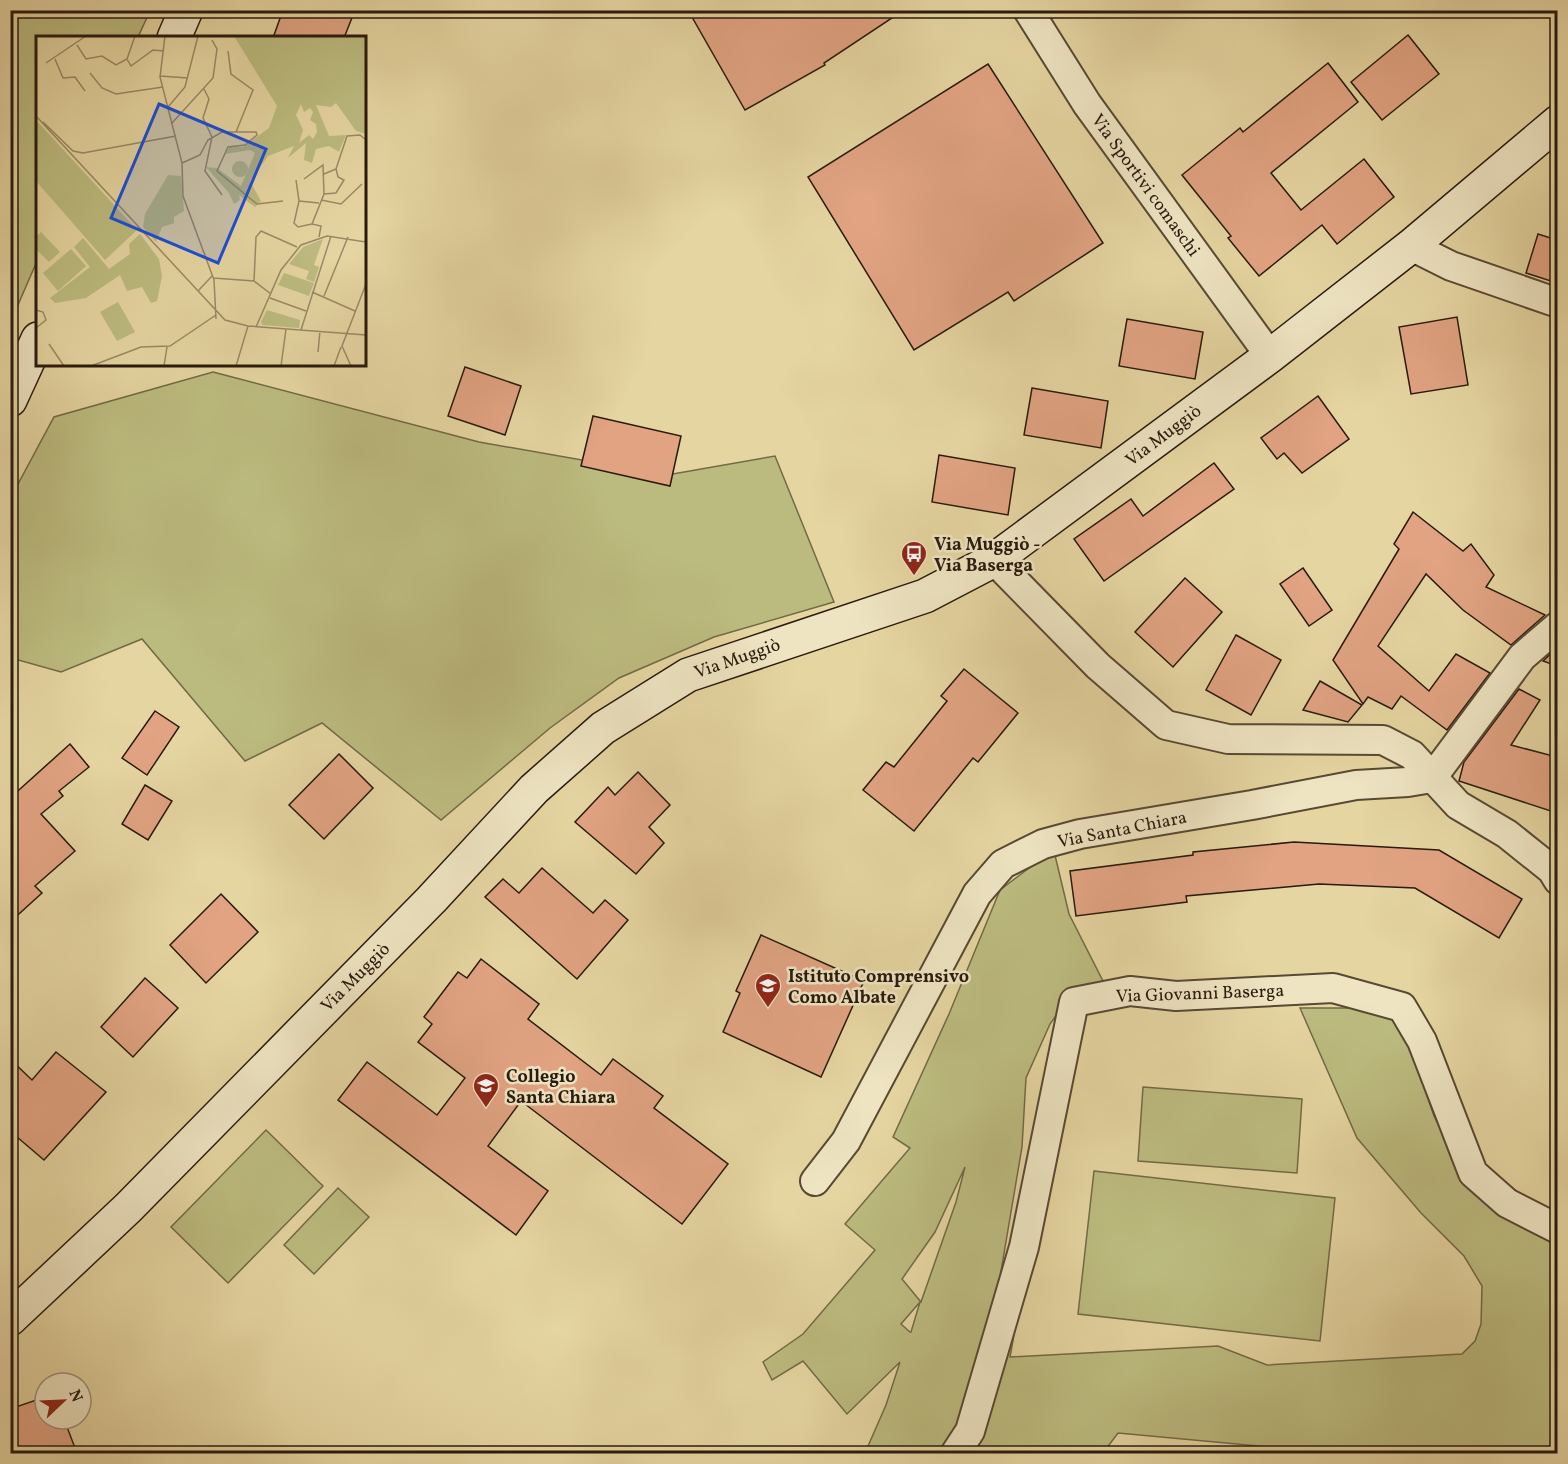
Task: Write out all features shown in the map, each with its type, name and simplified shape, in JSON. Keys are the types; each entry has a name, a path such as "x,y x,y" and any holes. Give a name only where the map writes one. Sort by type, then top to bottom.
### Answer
{"street":[{"path":"175,36 186,10"},
{"name":"Via Sportivi comaschi","path":"1028,10 1087,104 1270,356"},
{"name":"Via Muggiò","path":"10,1319 145,1191 431,900 534,789 603,728 688,675 925,596 994,560 1270,356 1411,246 1557,122"},
{"path":"1411,246 1451,266 1557,303"},
{"path":"10,400 36,343"},
{"path":"994,560 1098,666 1166,725 1228,739 1383,740 1412,755 1458,805 1507,834 1552,870 1557,880"},
{"path":"1432,778 1522,657 1557,626"},
{"name":"Via Santa Chiara","path":"815,1181 846,1141 977,894 1003,864 1043,844 1080,834 1356,785 1432,778"},
{"name":"Via Giovanni Baserga","path":"955,1454 970,1431 1024,1247 1074,1002 1130,991 1176,996 1333,988 1402,1007 1422,1041 1473,1173 1507,1203 1557,1229"}],"shaded area":[{"path":"11,10 150,11 138,36 36,36 36,263 11,321"},
{"path":"213,372 479,442 667,475 775,456 834,602 714,637 619,678 550,728 441,820 322,723 245,761 142,639 61,672 11,658 10,499 54,417"},
{"path":"1054,851 1069,914 1105,985 1060,1010 1050,1024 1026,1078 1022,1147 1001,1271 1001,1291 1019,1307 1010,1357 1218,1346 1267,1365 1462,1354 1475,1341 1481,1324 1482,1286 1464,1256 1421,1213 1357,1138 1300,1008 1377,1008 1402,1024 1415,1048 1422,1081 1434,1116 1462,1171 1557,1236 1557,1453 1318,1454 1301,1450 1118,1433 1103,1453 865,1453 886,1405 900,1362 847,1414 803,1361 772,1380 763,1362 803,1334 875,1250 845,1224 910,1148 893,1137 949,1014 1000,890","holes":["965,1167 956,1202 921,1302 902,1279 935,1232","920,1302 911,1332 910,1332 901,1324"]},
{"path":"1143,1087 1302,1099 1297,1173 1138,1161"},
{"path":"266,1130 323,1186 228,1283 171,1227"},
{"path":"1094,1171 1335,1198 1320,1341 1078,1314"},
{"path":"338,1188 369,1217 314,1274 284,1245"}],"building":[{"path":"283,10 355,10 345,36 274,36"},
{"path":"688,10 904,10 824,63 825,65 745,110"},
{"path":"1408,35 1439,74 1382,120 1351,82"},
{"path":"1328,63 1358,102 1271,173 1301,210 1364,159 1394,197 1337,244 1322,225 1259,276 1228,238 1231,236 1182,175 1240,128 1243,132"},
{"path":"988,64 1103,243 1014,301 1008,292 914,350 808,177"},
{"path":"1538,234 1557,240 1557,283 1526,273"},
{"path":"1457,317 1468,385 1411,394 1399,327"},
{"path":"1127,319 1203,332 1195,379 1119,366"},
{"path":"465,367 521,386 505,435 448,416"},
{"path":"1032,388 1108,401 1101,448 1024,435"},
{"path":"1318,396 1349,439 1302,473 1284,453 1277,459 1261,438"},
{"path":"593,416 681,436 670,486 581,466"},
{"path":"939,455 1015,468 1008,515 932,502"},
{"path":"1214,463 1234,489 1104,581 1074,539 1131,499 1143,516"},
{"path":"1413,512 1463,551 1471,544 1494,575 1486,587 1545,615 1511,645 1463,610 1426,574 1378,646 1429,691 1456,654 1490,673 1447,730 1401,696 1392,709 1368,697 1363,704 1333,660 1399,549 1394,544"},
{"path":"1303,568 1332,610 1309,626 1280,584"},
{"path":"1185,578 1222,612 1173,667 1135,632"},
{"path":"1236,635 1281,660 1251,715 1206,690"},
{"path":"1557,648 1557,666 1543,661"},
{"path":"964,669 1018,713 978,762 973,758 914,831 863,790 886,762 894,767 947,701 941,696"},
{"path":"1320,681 1362,705 1348,722 1303,710"},
{"path":"1519,689 1540,700 1511,745 1557,757 1557,813 1459,781 1464,762"},
{"path":"155,711 179,727 147,775 122,758"},
{"path":"70,744 89,767 59,791 63,796 41,814 75,851 35,886 42,893 10,922 10,798"},
{"path":"339,754 373,788 324,839 289,805"},
{"path":"638,772 670,805 649,827 664,843 636,874 575,822 608,787 615,795"},
{"path":"145,785 172,801 148,840 122,824"},
{"path":"1294,842 1439,850 1522,899 1499,938 1415,888 1319,884 1186,896 1187,902 1076,916 1070,871 1193,855 1193,852"},
{"path":"542,868 593,913 605,900 628,920 577,979 485,897 503,879 519,893"},
{"path":"221,894 258,932 206,983 170,945"},
{"path":"761,935 864,981 821,1077 723,1032 740,993 736,991"},
{"path":"481,959 539,1004 528,1019 601,1075 613,1059 663,1096 654,1108 728,1164 682,1224 521,1101 488,1146 548,1191 516,1235 338,1100 367,1062 437,1115 465,1078 418,1042 432,1024 424,1017 458,972 467,978"},
{"path":"145,978 178,1008 133,1057 101,1027"},
{"path":"56,1052 106,1092 44,1160 10,1131 10,1059 32,1080"},
{"path":"33,1401 33,1431 69,1431 75,1448 61,1454 10,1454 10,1409"}],"place":[{"name":"Via Muggiò - Via Baserga","path":"914,577"},
{"name":"Istituto Comprensivo Como Albate","path":"768,1009"},
{"name":"Collegio Santa Chiara","path":"486,1109"}]}
